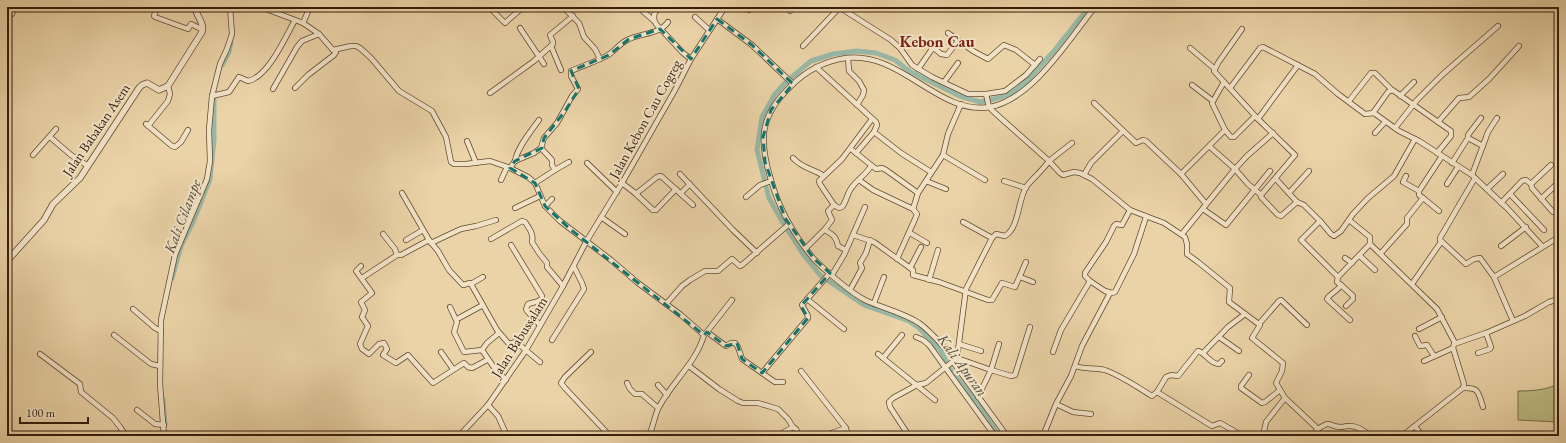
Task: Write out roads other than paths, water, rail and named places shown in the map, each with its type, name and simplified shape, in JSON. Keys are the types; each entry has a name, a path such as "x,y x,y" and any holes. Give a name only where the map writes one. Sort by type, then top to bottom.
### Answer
{"street":[{"path":"7,14 12,14 16,7"},
{"path":"157,7 155,17 188,29 192,24 203,30"},
{"path":"188,130 181,142 175,147 147,125 168,101 170,94 168,86 182,66 203,30 203,25 195,7"},
{"path":"164,436 160,396 161,320 175,255 207,179 210,161 209,130 220,64 232,34 230,7"},
{"path":"262,7 304,23 319,34 336,52 295,88"},
{"path":"304,23 310,7"},
{"path":"489,7 505,23 523,7"},
{"path":"563,7 579,23 584,37 595,49 600,59"},
{"path":"638,7 654,21 683,54 691,59"},
{"path":"654,21 653,15 659,7"},
{"name":"Jalan Kebon Cau Cogreg","path":"586,242 617,192 691,59 725,7"},
{"path":"803,46 839,7 892,40 900,48 909,62 918,69 968,94 986,95 1005,91 1011,88 1040,59"},
{"path":"1007,436 952,363 919,323 908,317 864,300 830,274 814,259 788,225 770,181 764,154 763,137 765,127 773,106 792,84 804,74 816,67 848,58 863,57 888,64 931,90 961,104 971,106 989,105 1016,96 1031,84 1053,60 1095,7"},
{"path":"490,93 551,46 553,42 550,36 573,16"},
{"path":"694,16 709,30"},
{"path":"717,19 752,45 784,74 792,84"},
{"path":"215,96 229,92 238,77 248,82 255,79 278,52 294,20"},
{"path":"501,180 508,167 515,161 534,153 541,148 544,138 557,123 573,93 578,89 570,71 609,55 629,39 660,29 668,22"},
{"path":"1395,128 1412,105 1443,74 1498,26"},
{"path":"520,28 544,64"},
{"path":"1242,29 1218,63 1214,72 1256,117 1295,155 1261,195"},
{"path":"948,33 958,41 988,59 1002,45 1006,45 1016,50 1035,65"},
{"path":"273,89 302,41 319,34"},
{"path":"918,69 932,49 947,55 958,41"},
{"path":"333,50 356,46 387,75 399,91 432,111 446,137 451,162 460,164 490,160 523,174 535,183 545,206 586,242 706,334 726,346 731,342 735,343 742,359 775,382 783,382"},
{"path":"551,46 562,70"},
{"path":"1438,122 1459,98 1468,97 1489,79 1519,46"},
{"path":"1230,88 1262,47 1315,74 1338,94 1367,115 1373,113 1386,94 1392,90"},
{"path":"1190,48 1215,69"},
{"path":"848,58 849,71 859,81 864,90 863,95 857,105"},
{"path":"944,82 958,63"},
{"path":"1224,82 1212,104 1225,130 1231,138 1256,117 1298,65"},
{"path":"816,67 877,124 874,132 856,153"},
{"path":"1348,101 1371,73 1412,105 1450,130 1452,133 1419,191"},
{"path":"1400,96 1414,82"},
{"name":"Jalan Babakan Asem","path":"7,261 44,220 53,204 76,183 139,88 147,83 159,90 168,86"},
{"path":"1192,85 1213,101"},
{"path":"986,95 989,105 998,117 1063,175 1074,172 1084,175 1092,179 1130,210 1173,228 1182,234 1187,240 1187,254 1230,288 1229,302 1259,324"},
{"path":"1094,103 1136,143 1143,140 1146,141 1180,174 1204,207 1226,225 1270,171"},
{"path":"897,259 910,233 916,216 913,209 918,193 943,155 948,134 961,104"},
{"path":"1373,113 1473,177 1526,227 1542,246"},
{"path":"1452,163 1468,138 1468,135 1481,118"},
{"path":"1412,284 1441,242 1440,238 1473,177 1488,132 1497,118"},
{"path":"871,166 865,175 849,192 842,207 839,208 834,205 819,183 851,149 872,119"},
{"path":"515,161 517,152 539,120"},
{"path":"1375,133 1385,122"},
{"path":"33,155 56,129"},
{"path":"1180,174 1225,130"},
{"path":"1084,175 1091,163 1123,131"},
{"path":"874,132 901,153 932,172"},
{"path":"1182,234 1235,169 1273,133"},
{"path":"50,137 71,155 88,166"},
{"path":"1468,138 1483,146"},
{"path":"1276,179 1297,202 1304,205 1320,221 1330,234 1334,236 1341,231 1353,214 1368,198 1394,176 1415,139"},
{"path":"467,141 476,163"},
{"path":"909,436 890,407 889,403 893,398 917,384 926,383 952,363 959,344 968,285 992,238 996,234 1005,236 1009,233 1015,222 1026,188 1049,161 1072,143"},
{"path":"1209,146 1235,169 1261,195 1278,215 1281,216 1297,202"},
{"path":"541,148 552,160 552,165 555,170"},
{"path":"851,149 877,170 882,168 886,170 918,193"},
{"path":"943,155 985,180"},
{"path":"793,158 801,166 814,170 824,176"},
{"path":"535,183 568,162"},
{"path":"587,163 617,192"},
{"path":"1531,184 1551,165"},
{"path":"1448,184 1458,167"},
{"path":"1289,193 1309,171"},
{"path":"680,174 733,230 758,253"},
{"path":"1487,189 1503,174"},
{"path":"635,193 639,192 659,176 681,193 692,205"},
{"path":"1406,176 1403,182 1419,191 1419,195 1439,211"},
{"path":"859,180 873,190 913,209"},
{"path":"1501,203 1522,181 1526,180 1531,184 1532,188 1553,212 1559,210"},
{"path":"746,197 762,184 770,181"},
{"path":"1004,181 1026,188"},
{"path":"926,182 946,189"},
{"path":"1541,199 1559,182"},
{"path":"622,183 653,210 656,210 676,189"},
{"path":"681,193 690,184"},
{"path":"402,193 423,230 449,270 464,285 471,284 483,277"},
{"path":"1510,194 1544,230"},
{"path":"515,208 540,196"},
{"path":"1381,253 1407,224 1407,218 1423,198"},
{"path":"545,206 552,199"},
{"path":"806,248 831,222 828,211 834,205"},
{"path":"762,373 808,316 802,306 830,274 846,250 865,207"},
{"path":"1130,210 1122,225 1116,224 1114,226 1106,242 1085,273 1085,276 1104,291 1110,293 1115,292 1129,266 1146,217"},
{"path":"601,217 625,234"},
{"path":"362,278 397,254 401,256 430,241 461,229 496,220"},
{"path":"1338,278 1370,244 1370,237 1349,220"},
{"path":"491,239 516,224 522,221 524,222 532,234 532,242 547,263 547,267 563,286"},
{"path":"1320,221 1301,240 1338,278 1337,282 1353,296 1353,299 1346,306"},
{"path":"963,222 992,238"},
{"path":"666,304 682,286 705,271 718,271 732,259 740,266 758,253 788,225"},
{"path":"1501,246 1526,227"},
{"path":"406,240 423,230"},
{"path":"824,230 837,239 838,246 846,250"},
{"path":"910,233 927,243"},
{"path":"383,234 395,249 397,254"},
{"path":"853,234 870,240 910,268 913,271 913,276 939,282 966,293 991,300 1001,284 1015,287 1026,262"},
{"path":"1494,277 1542,246 1559,237"},
{"path":"850,290 862,268 860,263 866,253 870,240"},
{"name":"Jalan Babussalam","path":"459,436 488,405 526,350 574,267 586,242"},
{"path":"1441,242 1466,264 1474,259 1480,258 1494,277 1513,321"},
{"path":"1370,244 1434,305 1442,317 1454,346 1464,384 1463,388"},
{"path":"511,245 542,296 542,298 538,301 528,304 526,309 540,325"},
{"path":"910,268 920,247"},
{"path":"928,280 938,250"},
{"path":"1360,256 1375,270"},
{"path":"1346,258 1352,263"},
{"path":"361,266 356,271 372,293 361,302 365,310 362,316 368,326 360,342 362,349 369,354 379,344 384,343 387,349 383,355 384,357 396,363 408,355 433,383 464,363 468,367 472,368 487,360"},
{"path":"552,340 584,289 574,267"},
{"path":"874,303 884,277"},
{"path":"1020,277 1033,282"},
{"path":"1053,352 1061,330 1090,280"},
{"path":"471,284 499,333 509,344 516,342 540,362"},
{"path":"1341,285 1327,299 1350,320"},
{"path":"1043,436 1056,404 1071,376 1082,346 1110,293"},
{"path":"807,299 844,329"},
{"path":"649,436 658,408 689,366 706,334 732,300"},
{"path":"1307,325 1281,300 1259,324 1260,327 1252,338 1283,363 1282,371 1276,383 1285,398 1318,429"},
{"path":"1424,361 1454,346 1513,321 1549,302 1556,300 1559,303"},
{"path":"459,318 482,305"},
{"path":"450,307 457,322 454,332 465,353 482,350 487,343 499,333"},
{"path":"133,310 154,328 161,331"},
{"path":"1202,353 1220,337 1228,327 1245,314"},
{"path":"1419,329 1442,317"},
{"path":"952,363 991,370 1013,376 1015,375 1030,327"},
{"path":"1478,353 1490,349 1491,347 1486,333"},
{"path":"114,335 151,364 160,366"},
{"path":"883,358 902,336"},
{"path":"1415,336 1420,346 1427,345 1434,356"},
{"path":"916,337 952,363 995,436"},
{"path":"1220,337 1239,351"},
{"path":"959,344 981,351"},
{"path":"978,397 991,370 999,344"},
{"path":"482,350 487,360 506,380"},
{"path":"441,352 453,369"},
{"path":"591,352 565,377 562,383 610,436"},
{"path":"1075,366 1088,369 1093,367 1105,370 1142,389 1152,396 1157,392 1166,377 1171,375 1176,377 1178,376 1197,352 1202,353 1215,364 1219,364 1222,361"},
{"path":"40,354 80,384 82,392 113,418 126,436"},
{"path":"878,354 935,400"},
{"path":"689,366 742,403 758,404 778,409 796,429 799,436"},
{"path":"802,371 846,428 849,436"},
{"path":"1250,375 1240,386 1262,403 1280,390"},
{"path":"627,383 630,389 636,394 642,394 658,408"},
{"path":"658,385 667,395"},
{"path":"1402,436 1463,388 1473,387 1476,389 1483,407"},
{"path":"1157,392 1212,426 1220,423 1244,436"},
{"path":"1263,436 1266,422 1285,398"},
{"path":"1056,404 1073,412 1091,414"},
{"path":"488,405 498,416 507,436"},
{"path":"137,410 155,424 164,425"},
{"path":"1312,436 1318,429 1325,424 1330,423 1335,426 1349,426 1360,429 1371,436"},
{"path":"1415,426 1422,436"},
{"path":"777,436 793,427"},
{"path":"823,436 846,428"}],"waterway":[{"name":"Kali Apuran","path":"792,77 811,61 833,54 857,51 876,53 895,60 909,71 960,96 980,102 994,99 1010,94 1027,81 1054,51 1089,7"},
{"name":"Kali Cilampe","path":"222,65 229,52 231,43"},
{"name":"Kali Apuran","path":"786,82 775,94 762,117 757,150 769,198 782,221 803,254 820,275 864,305 909,321 919,328 941,351 950,369 980,407 999,436"},
{"name":"Kali Cilampe","path":"172,278 181,246 193,222 210,179 214,140 214,94"},
{"name":"Kali Cilampe","path":"163,399 165,425"}],"district":[{"name":"Kebon Cau","path":"937,41"}]}
